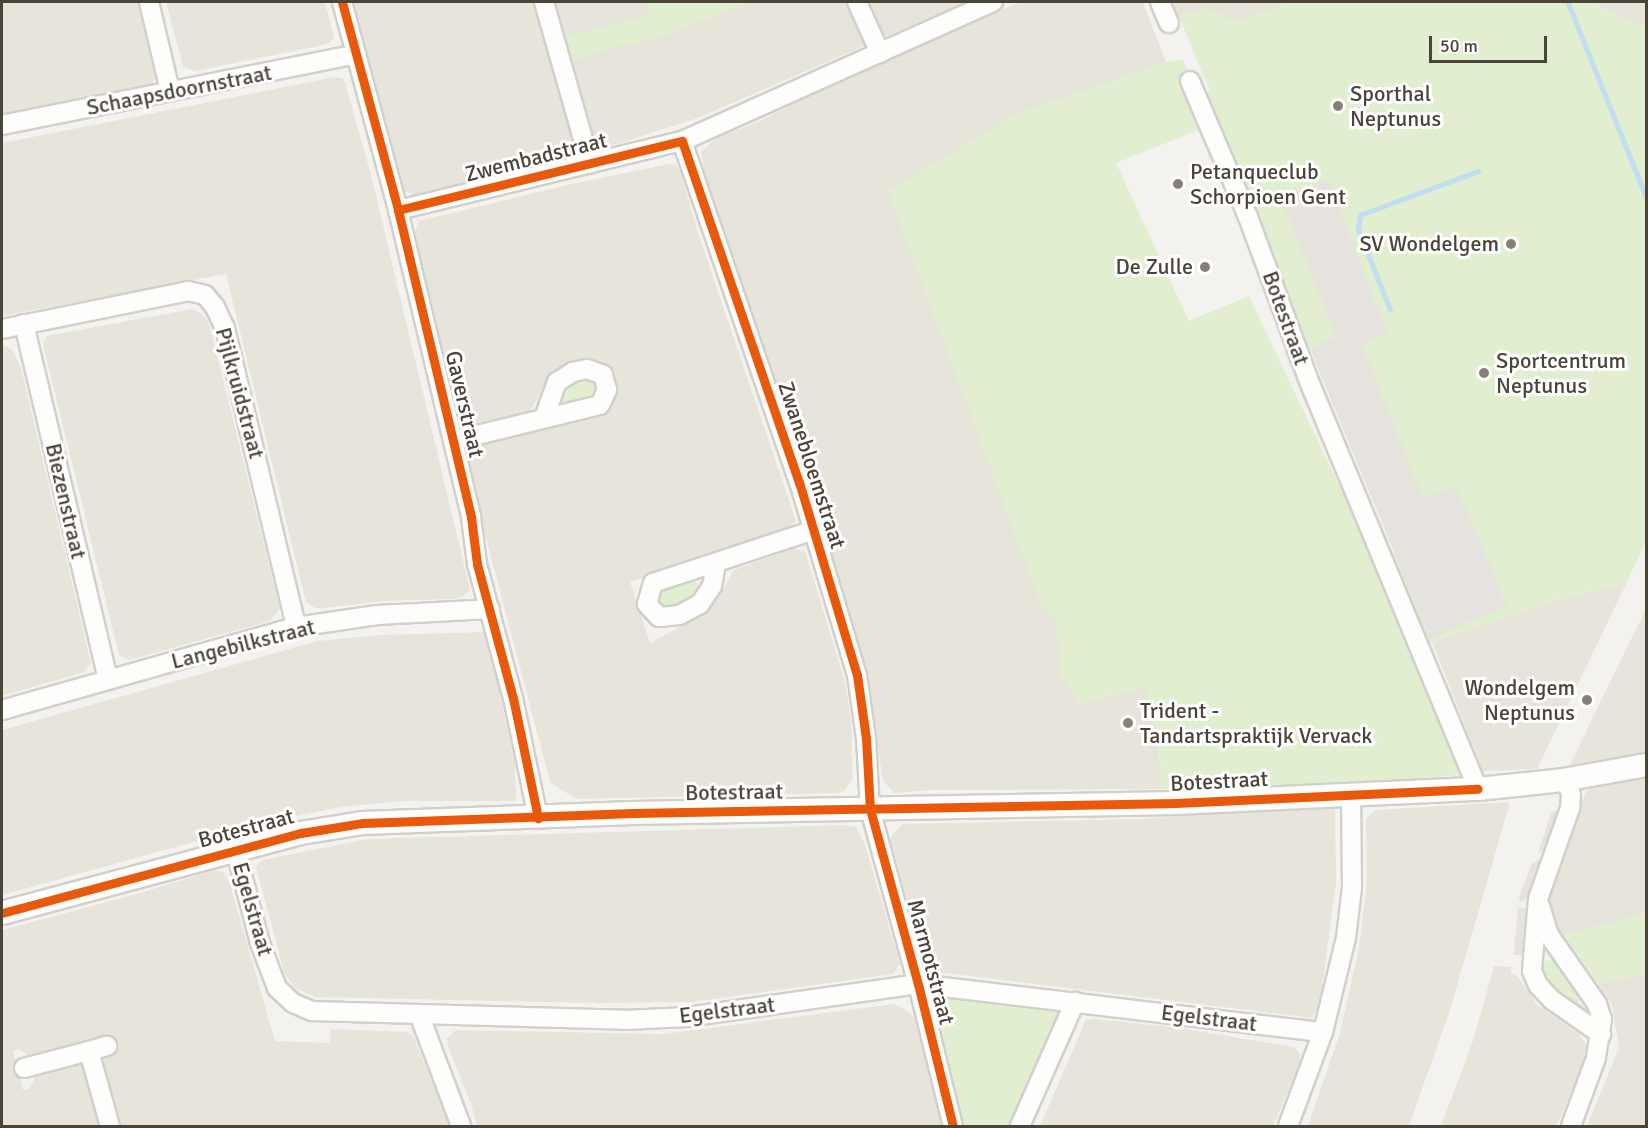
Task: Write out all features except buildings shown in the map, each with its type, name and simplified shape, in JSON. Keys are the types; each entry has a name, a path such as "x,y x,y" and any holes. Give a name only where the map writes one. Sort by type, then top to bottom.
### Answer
{"street":[{"path":"149,2 170,91"},
{"name":"Gaverstraat","path":"342,2 398,210 471,517 477,564 513,698 538,818"},
{"path":"544,2 590,164"},
{"path":"857,2 880,53"},
{"name":"Zwembadstraat","path":"398,210 682,141 993,2"},
{"path":"1160,2 1169,23"},
{"name":"Schaapsdoornstraat","path":"2,125 356,54"},
{"name":"Botestraat","path":"1190,81 1248,217 1311,386 1478,789"},
{"name":"Zwanebloemstraat","path":"682,141 814,530 857,675 866,738 870,809"},
{"name":"Pijlkruidstraat","path":"2,329 188,291 205,295 215,307 225,328 296,627"},
{"name":"Biezenstraat","path":"24,324 108,679"},
{"path":"453,441 544,417"},
{"path":"716,564 814,530"},
{"name":"Langebilkstraat","path":"2,710 296,627 376,615 490,609"},
{"name":"Botestraat","path":"2,913 301,833 363,823 633,813 1176,803 1351,793 1478,789 1567,779 1647,765"},
{"path":"1567,779 1571,795 1570,808 1538,899 1531,963 1534,978 1552,1000 1601,1034"},
{"path":"1288,1126 1323,1032 1346,939 1352,887 1351,793"},
{"name":"Marmotstraat","path":"870,809 918,984 953,1126"},
{"name":"Egelstraat","path":"236,851 260,943 278,988 293,1003 312,1011 625,1020 687,1017 918,984 1323,1032"},
{"path":"1538,899 1543,920 1553,942 1597,1004 1602,1019 1601,1034 1588,1081 1571,1126"},
{"path":"1020,1126 1075,1002"},
{"path":"419,1014 461,1126"},
{"path":"24,1068 107,1046"},
{"path":"89,1051 110,1126"}],"shaded area":[{"path":"2,2 141,2 159,73 147,88 2,116"},
{"path":"166,2 325,2 334,37 328,44 195,71 183,67"},
{"path":"352,2 965,2 698,118 542,168 420,199 403,190"},
{"path":"1022,2 1143,2 1166,62 1015,115 1061,676 1081,704 1146,686 1155,721 1163,789 933,790 894,793 883,781 870,695 856,632 704,169 701,152 716,138 760,121 912,44"},
{"path":"1173,2 1293,2 1234,22 1207,8 1179,17"},
{"path":"1587,2 1646,2 1646,29 1595,5"},
{"path":"335,77 344,79 371,175 470,590 465,595 454,599 382,601 324,608 315,608 306,602 226,274 2,316 2,143"},
{"path":"669,164 676,165 680,171 699,236 796,521 787,530 630,582 650,643 702,615 723,589 734,570 794,549 805,551 845,682 851,720 853,778 844,791 838,793 576,799 550,782 463,450 603,412 606,371 549,382 526,416 480,426 464,427 457,418 414,234 419,221 563,186"},
{"path":"1329,180 1387,333 1362,345 1411,469 1424,498 1456,486 1507,606 1430,639 1311,350 1336,336 1281,198"},
{"path":"192,309 202,314 209,323 280,609 270,621 129,660 119,655 43,344 47,336"},
{"path":"1291,337 1319,410 1305,403 1285,354"},
{"path":"2,344 13,351 21,368 91,663 84,672 2,696"},
{"path":"1627,582 1537,769 1483,771 1432,642 1558,600"},
{"path":"1646,609 1646,752 1570,765 1607,688"},
{"path":"487,632 515,765 516,801 401,801 341,807 266,822 2,895 2,730 318,641 379,635"},
{"path":"1646,778 1646,914 1564,935 1550,918 1546,899 1586,791"},
{"path":"1510,802 1450,1010 1409,1126 1308,1126 1340,1033 1359,948 1367,882 1366,819 1376,810"},
{"path":"1335,805 1336,882 1320,1004 1312,1018 929,971 922,954 890,838 902,824 1141,819"},
{"path":"1565,806 1549,848 1538,853 1551,813"},
{"path":"845,825 856,827 865,845 900,964 893,974 692,1002 593,1003 315,997 294,987 284,972 256,867 262,860 368,839"},
{"path":"1546,857 1531,897 1520,902 1519,896 1532,863"},
{"path":"215,870 223,872 229,881 275,1041 330,1043 331,1029 406,1032 413,1036 446,1115 448,1126 118,1126 101,1060 117,1044 111,1036 31,1057 19,1049 13,1051 23,1090 30,1088 37,1074 74,1063 81,1065 87,1072 102,1126 2,1126 2,930 137,894"},
{"path":"1518,907 1530,908 1526,956 1514,955"},
{"path":"1494,966 1511,967 1511,973 1518,977 1538,1006 1579,1034 1587,1045 1578,1079 1556,1126 1441,1126 1473,1041"},
{"path":"1646,973 1646,1126 1587,1126 1619,1048 1612,1005 1598,984"},
{"path":"894,1004 907,1010 914,1017 946,1126 477,1126 471,1104 448,1047 447,1038 456,1030 663,1034"},
{"path":"1086,1020 1172,1027 1294,1047 1300,1054 1300,1062 1273,1126 1040,1126"}],"green space":[{"path":"645,2 751,2 658,38 604,50 571,61 564,37 649,15"},
{"path":"1291,2 1587,2 1646,29 1646,541 1627,582 1558,600 1414,648 1461,775 1320,786 1163,789 1155,721 1146,686 1081,704 1061,676 1055,617 1042,608 888,191 1015,115 1166,62 1183,60 1209,126 1116,163 1189,321 1249,296 1375,561 1395,554 1207,102 1209,89 1179,17 1207,8 1234,22"},
{"path":"587,377 599,386 596,399 563,403 560,398 562,390"},
{"path":"695,581 701,589 700,597 666,611 656,601 660,592"},
{"path":"1646,914 1646,973 1598,984 1564,935"},
{"path":"1544,961 1560,961 1578,991 1581,998 1577,1004 1557,995 1540,973 1540,966"},
{"path":"960,997 1054,1009 1060,1015 1016,1126 957,1126 931,1003 937,998"}],"waterway":[{"path":"1568,2 1646,196"},
{"path":"1390,310 1358,229 1360,215 1478,171"}],"cycle path":[{"path":"342,2 398,210 471,517 477,564 513,698 538,818"},
{"path":"398,210 682,141 799,482 857,675 866,738 870,809 918,984 953,1126"},
{"path":"2,913 301,833 363,823 633,813 1176,803 1478,789"}],"place":[{"name":"Sporthal Neptunus","path":"1338,106"},
{"name":"Petanqueclub Schorpioen Gent","path":"1178,184"},
{"name":"SV Wondelgem","path":"1511,244"},
{"name":"De Zulle","path":"1205,267"},
{"name":"Sportcentrum Neptunus","path":"1484,373"},
{"name":"Wondelgem Neptunus","path":"1587,700"},
{"name":"Trident - Tandartspraktijk Vervack","path":"1128,723"}]}
